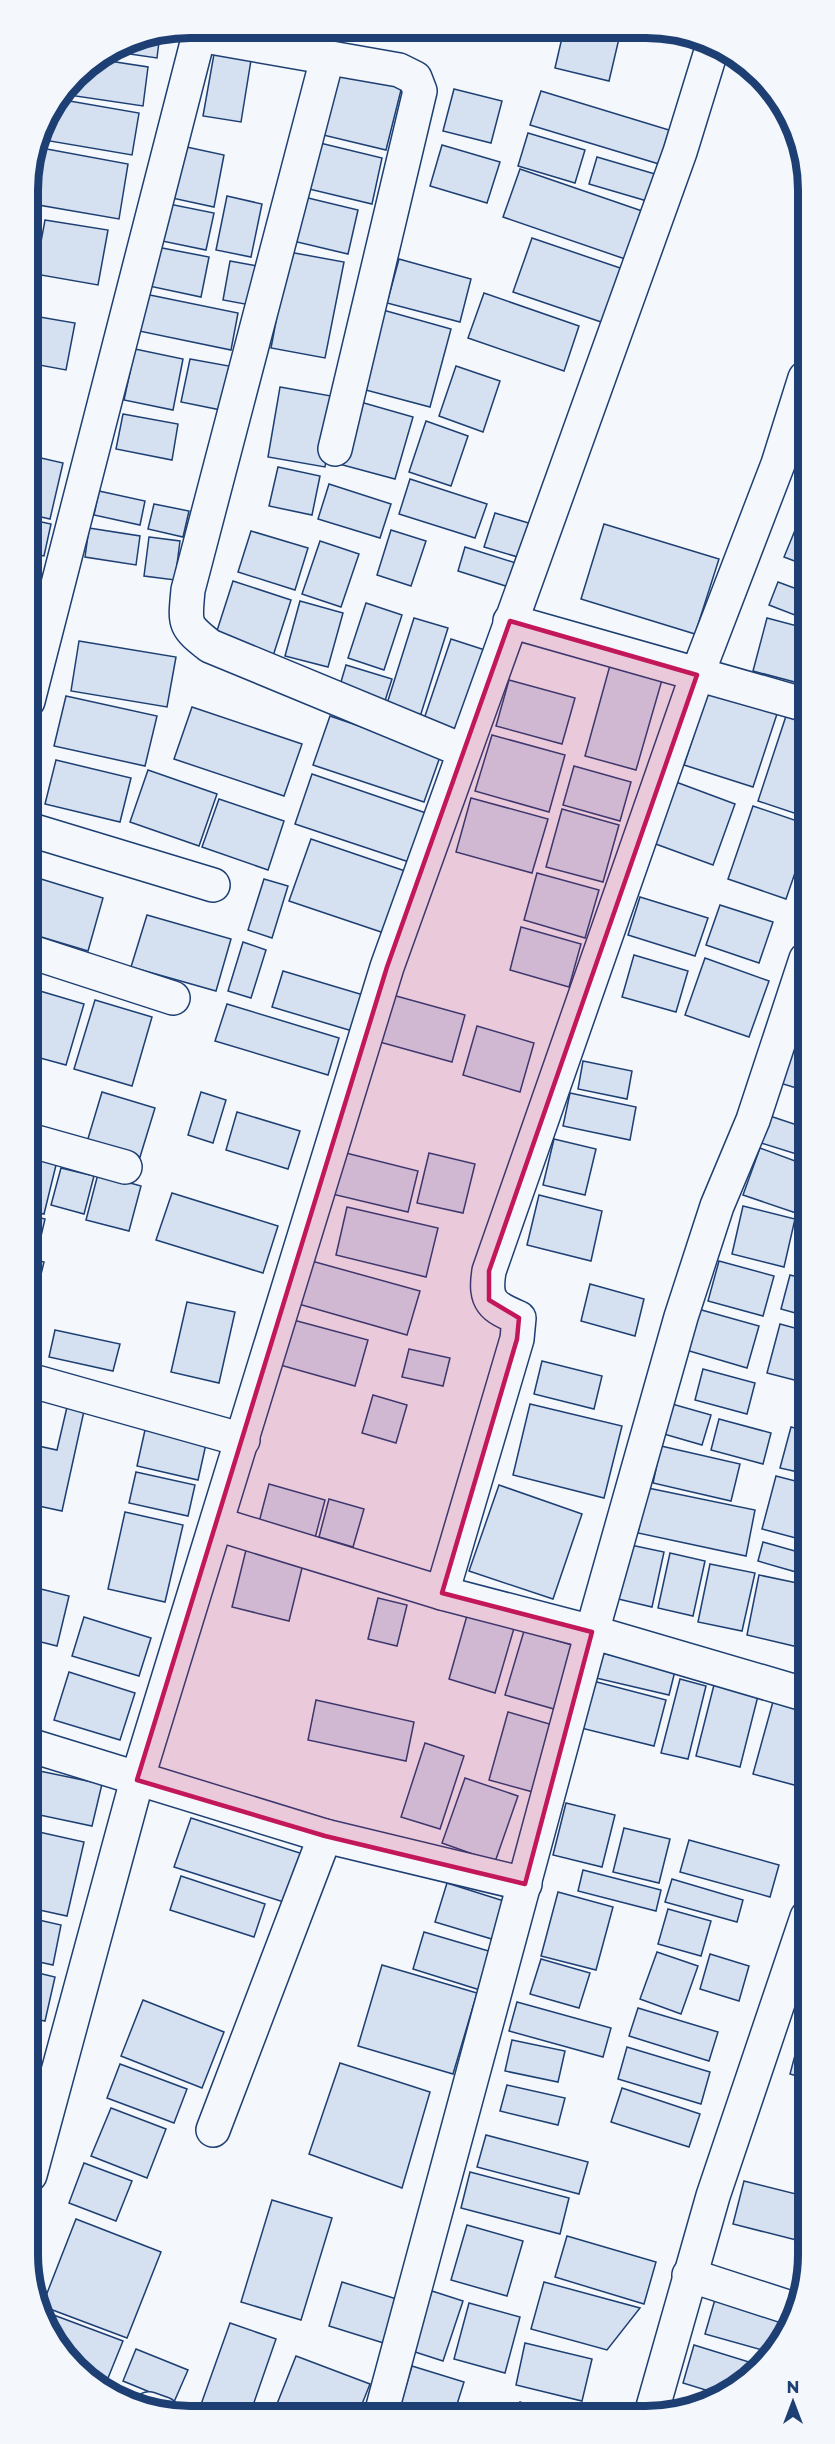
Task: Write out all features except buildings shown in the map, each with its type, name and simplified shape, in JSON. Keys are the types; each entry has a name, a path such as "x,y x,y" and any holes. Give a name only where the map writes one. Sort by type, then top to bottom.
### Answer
{"street":[{"path":"38,662 198,38"},
{"path":"233,38 327,58 399,70 415,78 420,91 420,102 335,449"},
{"path":"38,2145 137,1780 387,967 680,152 710,52"},
{"path":"327,58 188,590 185,616 190,630 210,646 464,751"},
{"path":"442,1593 517,1339 519,1318 499,1309 489,1300 487,1287 489,1271 697,675 778,464 798,401"},
{"path":"510,621 798,703"},
{"path":"38,832 213,885"},
{"path":"38,954 173,998"},
{"path":"383,2406 592,1632 681,1317 717,1206 753,1120 798,984"},
{"path":"38,1143 125,1167"},
{"path":"38,1383 243,1440"},
{"path":"217,1524 442,1593 592,1632 797,1692"},
{"path":"38,1748 325,1836 525,1884"},
{"path":"213,2130 325,1836"},
{"path":"653,2406 689,2275 797,1947"},
{"path":"689,2275 788,2307"}],"highlighted area":[{"path":"510,621 697,675 489,1271 489,1300 519,1318 517,1339 442,1593 592,1632 525,1884 325,1836 137,1780 387,967"}]}
